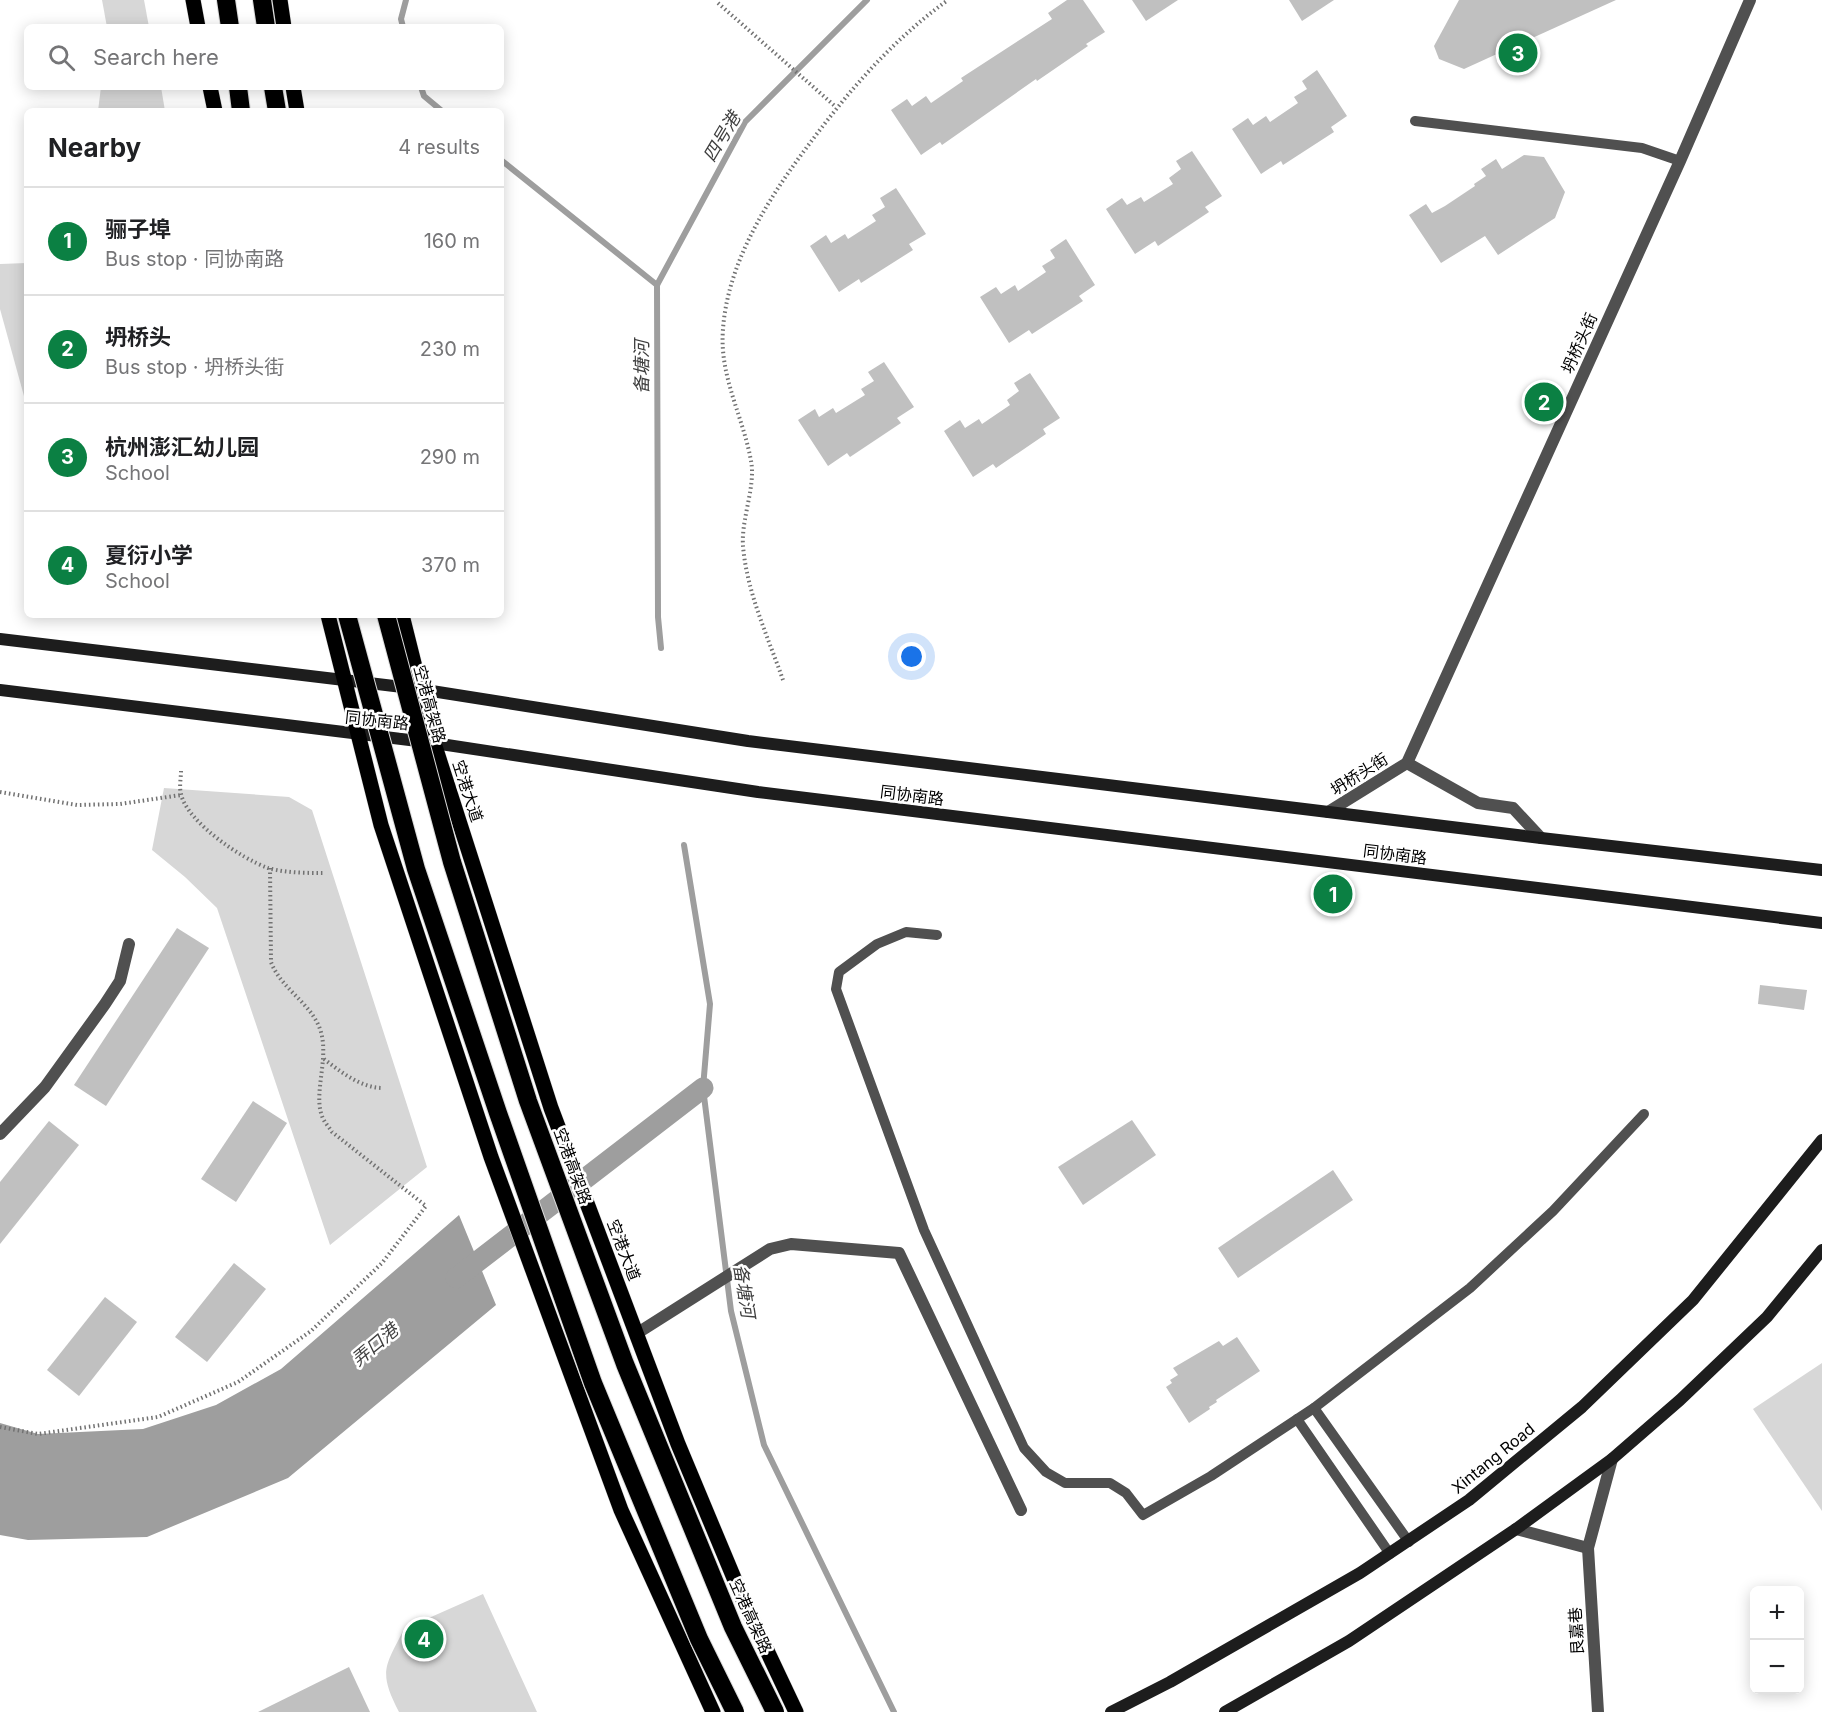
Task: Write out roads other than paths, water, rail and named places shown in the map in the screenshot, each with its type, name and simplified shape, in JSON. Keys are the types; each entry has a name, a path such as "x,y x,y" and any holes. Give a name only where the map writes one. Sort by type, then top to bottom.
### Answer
{"highway":[{"path":"226,0 230,24"},
{"path":"262,0 266,24"},
{"path":"238,90 242,108"},
{"path":"274,90 276,108"},
{"path":"348,618 417,869 501,1124 593,1383 699,1639 735,1712"},
{"name":"空港高架路","path":"387,618 452,862 528,1101 625,1364 733,1627 775,1712"}],"main road":[{"path":"193,0 197,24"},
{"path":"280,0 284,24"},
{"path":"211,90 214,108"},
{"path":"294,90 296,108"},
{"path":"329,618 381,825 491,1157 621,1510 713,1712"},
{"name":"空港大道","path":"403,618 434,743 551,1108 678,1444 744,1602 796,1712"},
{"name":"同协南路","path":"0,639 419,689 748,741 1822,870"},
{"name":"同协南路","path":"0,690 434,743 758,792 1822,923"},
{"name":"Xintang Road","path":"1111,1712 1170,1682 1390,1554 1469,1500 1582,1407 1693,1300 1822,1140"},
{"path":"1225,1712 1349,1641 1516,1529 1612,1459 1680,1400 1767,1317 1822,1250"}],"street":[{"name":"坍桥头街","path":"1328,812 1407,763 1680,161 1750,0"},
{"name":"坍桥头街","path":"1407,763 1478,803 1513,808 1541,838"},
{"path":"0,1134 45,1087 105,1004 120,981 129,944"},
{"path":"636,1334 771,1249 791,1244 899,1253 1022,1510"},
{"name":"艮嘉巷","path":"1598,1712 1588,1548 1612,1459"},
{"path":"1516,1529 1588,1548"}],"lane":[{"path":"1415,121 1642,148 1680,161"},
{"path":"937,935 906,932 877,944 839,972 836,989 924,1230 1024,1448 1046,1472 1065,1483 1110,1483 1126,1493 1143,1515 1210,1476 1314,1408 1470,1288 1553,1211 1644,1114"},
{"path":"1314,1408 1408,1542"},
{"path":"1297,1419 1390,1554"}],"water":[{"path":"459,1215 496,1305 288,1478 147,1537 28,1540 0,1535 0,1423 38,1434 143,1429 216,1405 281,1369"}],"waterway":[{"name":"备塘河","path":"402,24 401,19 406,0"},
{"name":"备塘河","path":"661,648 658,617 657,285 745,122 867,0"},
{"name":"备塘河","path":"422,90 424,96 438,108"},
{"name":"备塘河","path":"504,162 657,285"},
{"name":"备塘河","path":"684,845 710,1004 703,1088 731,1311 764,1445 894,1712"},
{"name":"弄口港","path":"456,1278 703,1088"}],"place":[{"name":"杭州澎汇幼儿园","path":"1518,53"},
{"name":"坍桥头","path":"1544,402"},
{"name":"骊子埠","path":"1333,894"},
{"name":"夏衍小学","path":"424,1639"}],"water label":[{"name":"四号港","path":"722,137"}]}
